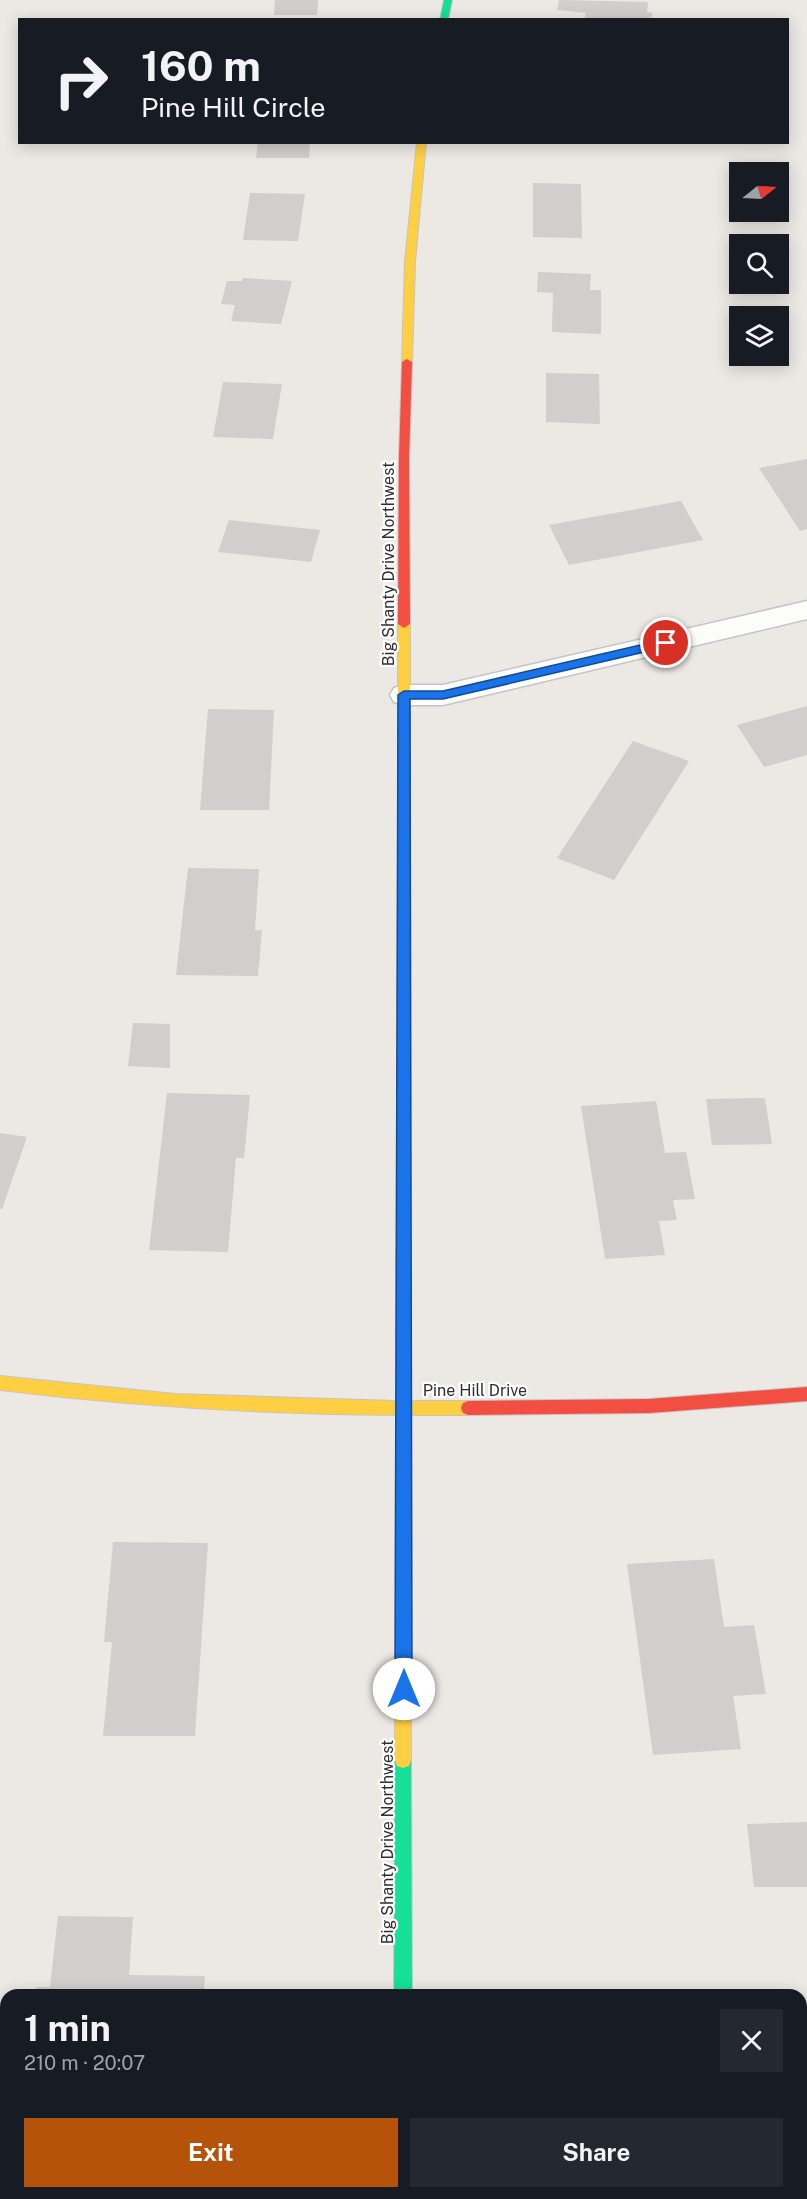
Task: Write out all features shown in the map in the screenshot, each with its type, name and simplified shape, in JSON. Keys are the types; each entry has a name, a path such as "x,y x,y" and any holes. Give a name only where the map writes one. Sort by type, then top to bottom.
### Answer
{"street":[{"path":"444,18 447,0"},
{"name":"Big Shanty Drive Northwest","path":"403,1989 404,458 410,262 422,144"},
{"path":"404,695 443,695 807,610"},
{"name":"Pine Hill Drive","path":"0,1383 78,1394 220,1405 334,1409 404,1406 649,1406 807,1394"}],"building":[{"path":"275,0 318,0 317,15 274,15"},
{"path":"559,0 648,2 647,12 652,13 651,18 585,18 586,13 557,10"},
{"path":"258,144 310,144 309,158 256,158"},
{"path":"533,183 581,184 582,238 533,237"},
{"path":"250,193 305,194 298,241 243,240"},
{"path":"538,272 591,274 590,290 601,290 601,334 552,332 553,293 537,292"},
{"path":"243,278 292,281 281,324 231,321 235,305 221,304 227,281 242,281"},
{"path":"546,373 599,374 600,424 546,422"},
{"path":"223,382 282,384 273,439 213,437"},
{"path":"807,459 807,529 800,531 759,468"},
{"path":"681,501 703,540 569,565 549,525"},
{"path":"229,520 320,530 311,562 218,552"},
{"path":"807,706 807,755 764,767 737,725"},
{"path":"208,709 274,710 269,810 200,810"},
{"path":"633,741 689,761 614,880 557,858"},
{"path":"188,868 259,869 255,930 262,930 258,976 176,975"},
{"path":"133,1023 170,1024 170,1068 128,1066"},
{"path":"167,1093 250,1095 244,1158 236,1158 228,1252 149,1250"},
{"path":"765,1098 772,1144 712,1145 706,1099"},
{"path":"656,1101 665,1153 686,1152 695,1199 673,1200 677,1220 659,1221 665,1255 605,1259 581,1106"},
{"path":"0,1133 27,1137 2,1209 0,1209"},
{"path":"113,1542 208,1543 195,1736 103,1736 112,1642 104,1642"},
{"path":"714,1559 724,1627 754,1625 766,1694 733,1696 741,1749 653,1755 627,1564"},
{"path":"807,1822 807,1887 754,1887 747,1824"},
{"path":"58,1916 133,1917 129,1975 205,1976 204,1989 36,1989 36,1987 50,1987"}],"traffic: fast":[{"path":"444,18 448,0"},
{"path":"403,1760 403,1989"}],"traffic: slow":[{"path":"407,362 410,262 422,144"},
{"path":"404,624 404,900"},
{"path":"403,1338 403,1760"},
{"path":"0,1383 175,1401 351,1408 468,1408"}],"traffic: jam":[{"path":"404,624 404,458 407,362"},
{"path":"403,1338 404,900"},
{"path":"468,1408 649,1406 807,1394"}],"route":[{"path":"404,1689 404,695 443,695 666,643"}]}
